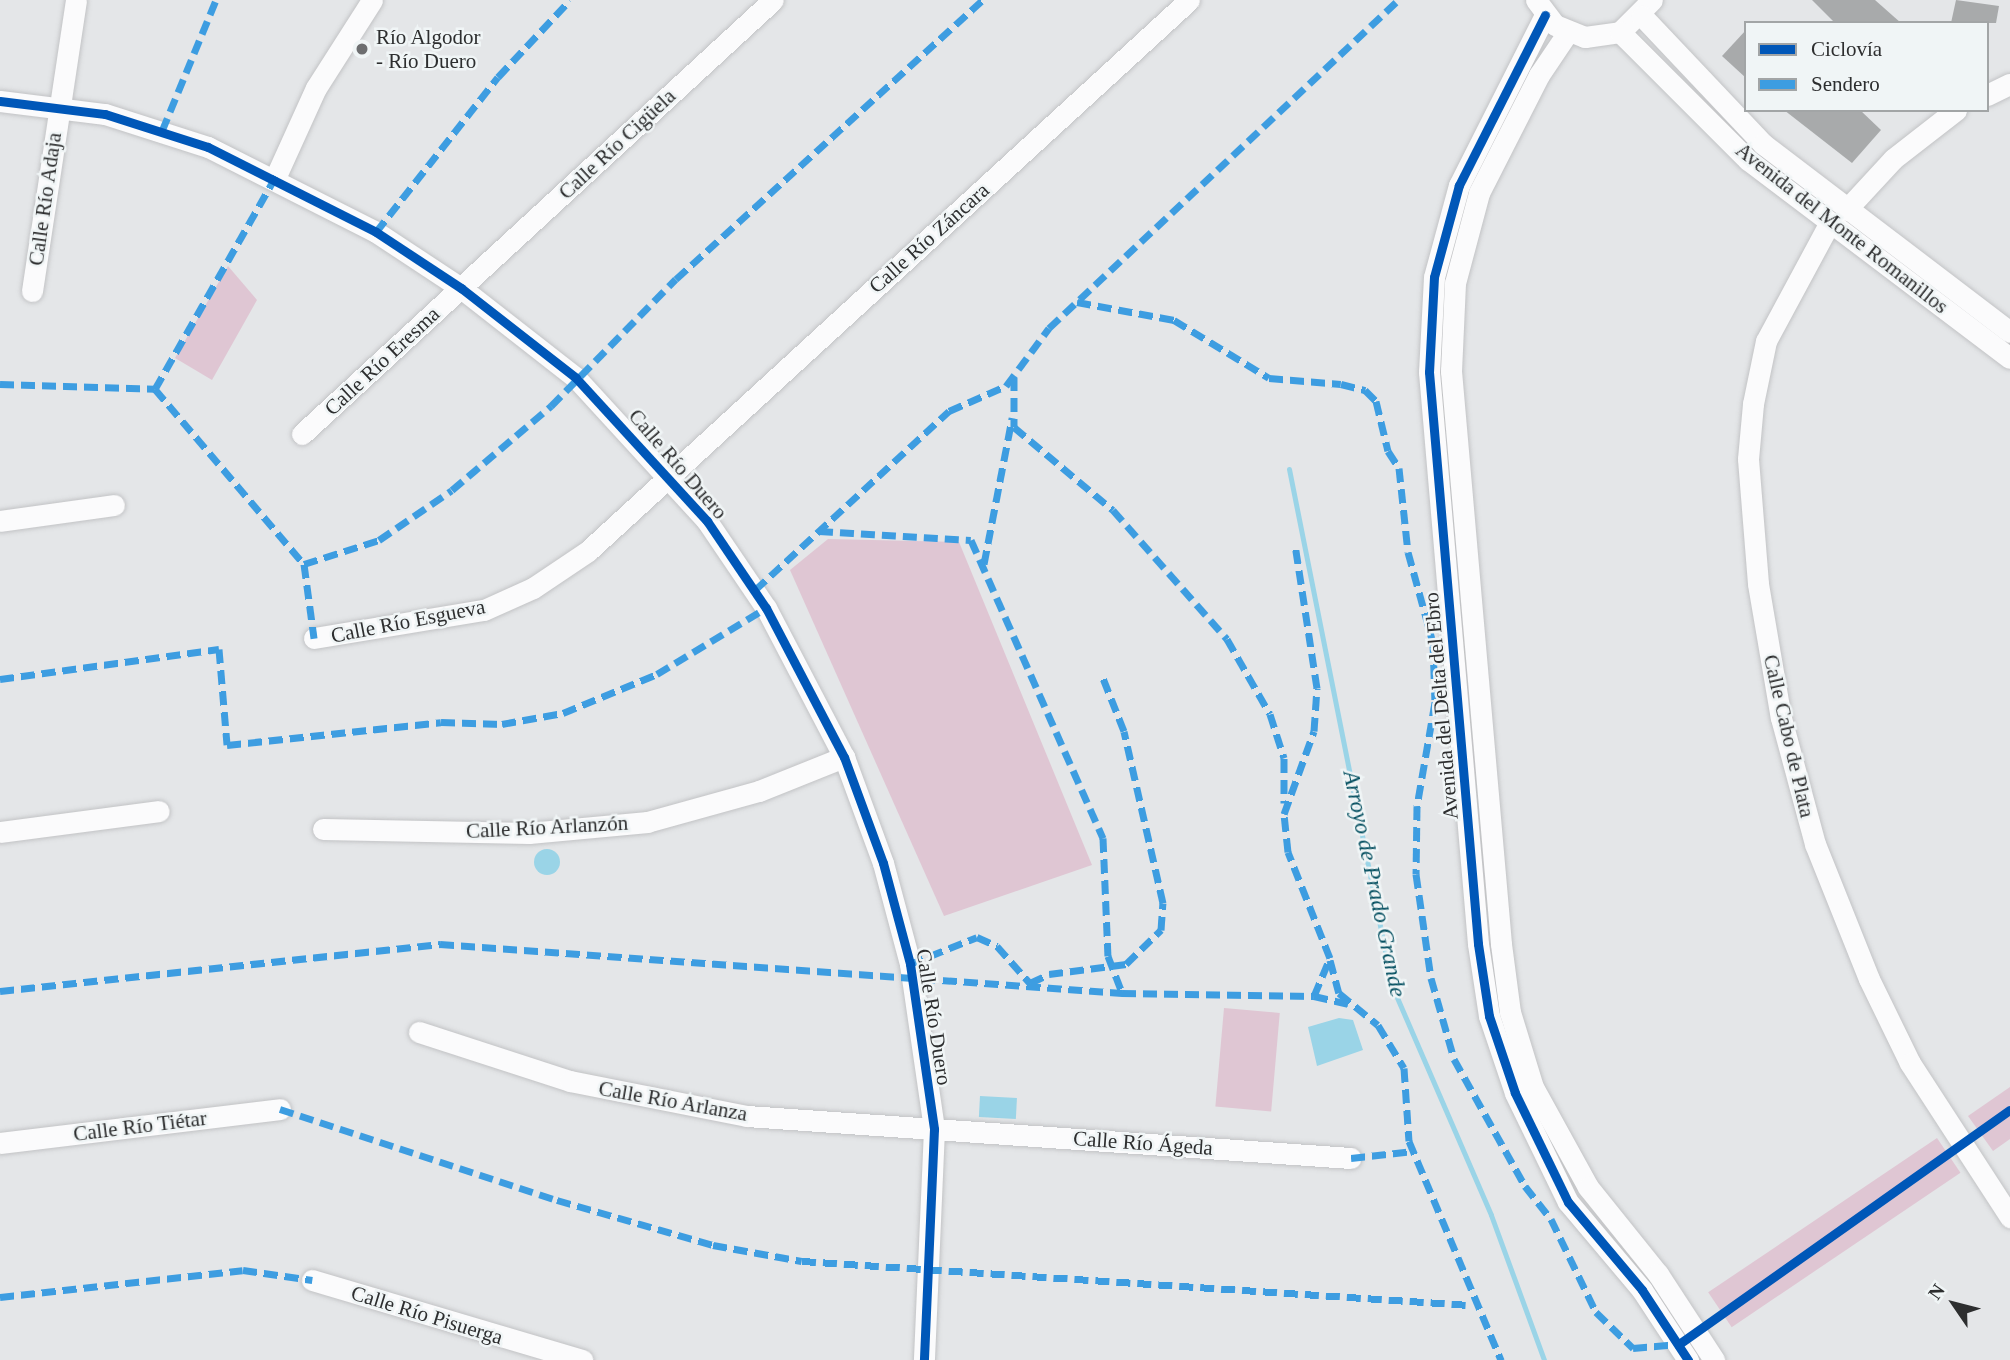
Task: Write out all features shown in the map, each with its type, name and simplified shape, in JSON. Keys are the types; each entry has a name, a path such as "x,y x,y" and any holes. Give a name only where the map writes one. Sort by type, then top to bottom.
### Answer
{"street":[{"name":"Calle Río Adaja","path":"32,291 57,107 76,0"},
{"path":"276,176 316,88 372,0"},
{"name":"Calle Río Cigüela","path":"461,288 774,0"},
{"name":"Calle Río Záncara","path":"668,477 1189,0"},
{"path":"1541,7 1568,32 1620,32 1647,8"},
{"name":"Avenida del Delta del Ebro","path":"1541,7 1459,185 1434,277 1429,372 1478,944 1489,1016 1515,1093 1568,1202 1642,1290 1688,1360"},
{"name":"Avenida del Monte Romanillos","path":"1647,8 1763,144 1846,210 2010,332"},
{"name":"Avenida del Delta del Ebro","path":"1568,32 1539,75 1479,193 1455,283 1451,371 1501,944 1510,1012 1532,1087 1588,1187 1658,1274 1714,1360"},
{"name":"Avenida del Monte Romanillos","path":"1620,32 1748,160 1829,224 2010,358"},
{"path":"1989,94 2010,85"},
{"name":"Calle Río Duero","path":"0,101 57,107 162,131 276,176 461,288 576,378 668,477 761,598 844,757 883,863 913,977 934,1129 924,1360"},
{"path":"1846,210 1893,159 1953,112"},
{"name":"Calle Cabo de Plata","path":"1829,224 1766,341 1753,404 1748,459 1758,584 1781,718 1815,844 1869,979 1910,1063 2010,1217"},
{"name":"Calle Río Eresma","path":"302,434 461,288"},
{"name":"Calle Río Esgueva","path":"314,639 484,610 533,588 588,551 668,477"},
{"path":"0,521 114,505"},
{"name":"Calle Río Arlanzón","path":"323,829 529,832 647,822 758,791 844,757"},
{"path":"0,832 159,811"},
{"name":"Calle Río Arlanza","path":"419,1032 652,1101 747,1116 934,1129"},
{"name":"Calle Río Tiétar","path":"0,1143 280,1109"},
{"name":"Calle Río Ágeda","path":"934,1129 1352,1158"},
{"name":"Calle Río Pisuerga","path":"312,1280 582,1360"}],"shaded area":[{"path":"228,266 257,300 212,380 175,358"},
{"path":"828,539 959,542 1092,865 944,916 790,570"},
{"path":"1224,1008 1280,1013 1271,1112 1215,1107"},
{"path":"2010,1087 2010,1139 1993,1151 1968,1116"},
{"path":"1937,1138 1960,1173 1732,1327 1708,1292"}],"water":[{"path":"547,849 556,853 560,862 556,871 547,875 538,871 534,862 538,853"},
{"path":"1339,1018 1353,1020 1363,1050 1317,1066 1308,1027"},
{"path":"980,1096 1017,1098 1016,1119 979,1117"}],"building":[{"path":"1812,0 1875,0 1899,21 1833,21"},
{"path":"1956,0 1999,6 1996,23 1951,21"},
{"path":"1744,32 1744,76 1722,56"},
{"path":"1787,112 1862,112 1881,130 1852,163"}],"waterway":[{"name":"Arroyo de Prado Grande","path":"1289,469 1392,986 1491,1215 1544,1360"}],"marked path":[{"path":"162,131 216,0"},
{"path":"376,232 498,77 570,0"},
{"path":"304,564 379,540 452,490 551,406 676,279 983,0"},
{"path":"755,590 949,411 1006,386 1049,328 1398,0"},
{"path":"0,384 155,389 276,176"},
{"path":"1077,302 1174,320 1269,378 1341,384 1365,390 1376,401 1388,451 1399,468 1408,552 1433,643 1435,702 1417,806 1416,874 1431,978 1454,1059 1525,1186 1551,1219 1596,1312 1633,1348 1679,1344"},
{"path":"1014,377 1014,427 1113,510 1227,639 1270,714 1284,758 1284,803"},
{"path":"155,389 304,564 314,638"},
{"path":"984,564 1012,418"},
{"path":"819,531 971,540 1103,838 1108,956 1122,993"},
{"path":"0,991 440,944 1122,993 1314,996 1330,958 1288,852 1284,814 1314,731 1317,688 1295,545"},
{"path":"0,679 219,649 227,745 441,722 502,724 563,713 657,674 766,608"},
{"path":"910,964 977,937 997,946 1030,983 1049,974 1126,964 1161,930 1163,903 1124,731 1101,673"},
{"path":"1330,960 1339,993 1378,1025 1404,1068 1409,1141 1501,1360"},
{"path":"1314,996 1348,1004"},
{"path":"280,1109 557,1200 713,1245 802,1261 1469,1305"},
{"path":"1351,1158 1414,1151"},
{"path":"0,1297 243,1270 312,1280"}],"cycle path":[{"path":"1545,15 1459,185 1434,277 1429,372 1478,944 1489,1016 1515,1093 1568,1202 1642,1290 1688,1360"},
{"path":"0,101 105,114 208,147 376,232 461,288 576,378 707,521 766,608 844,757 883,863 910,964 934,1129 924,1360"},
{"path":"1679,1344 2010,1110"}],"place":[{"name":"Río Algodor - Río Duero","path":"362,49"}]}
